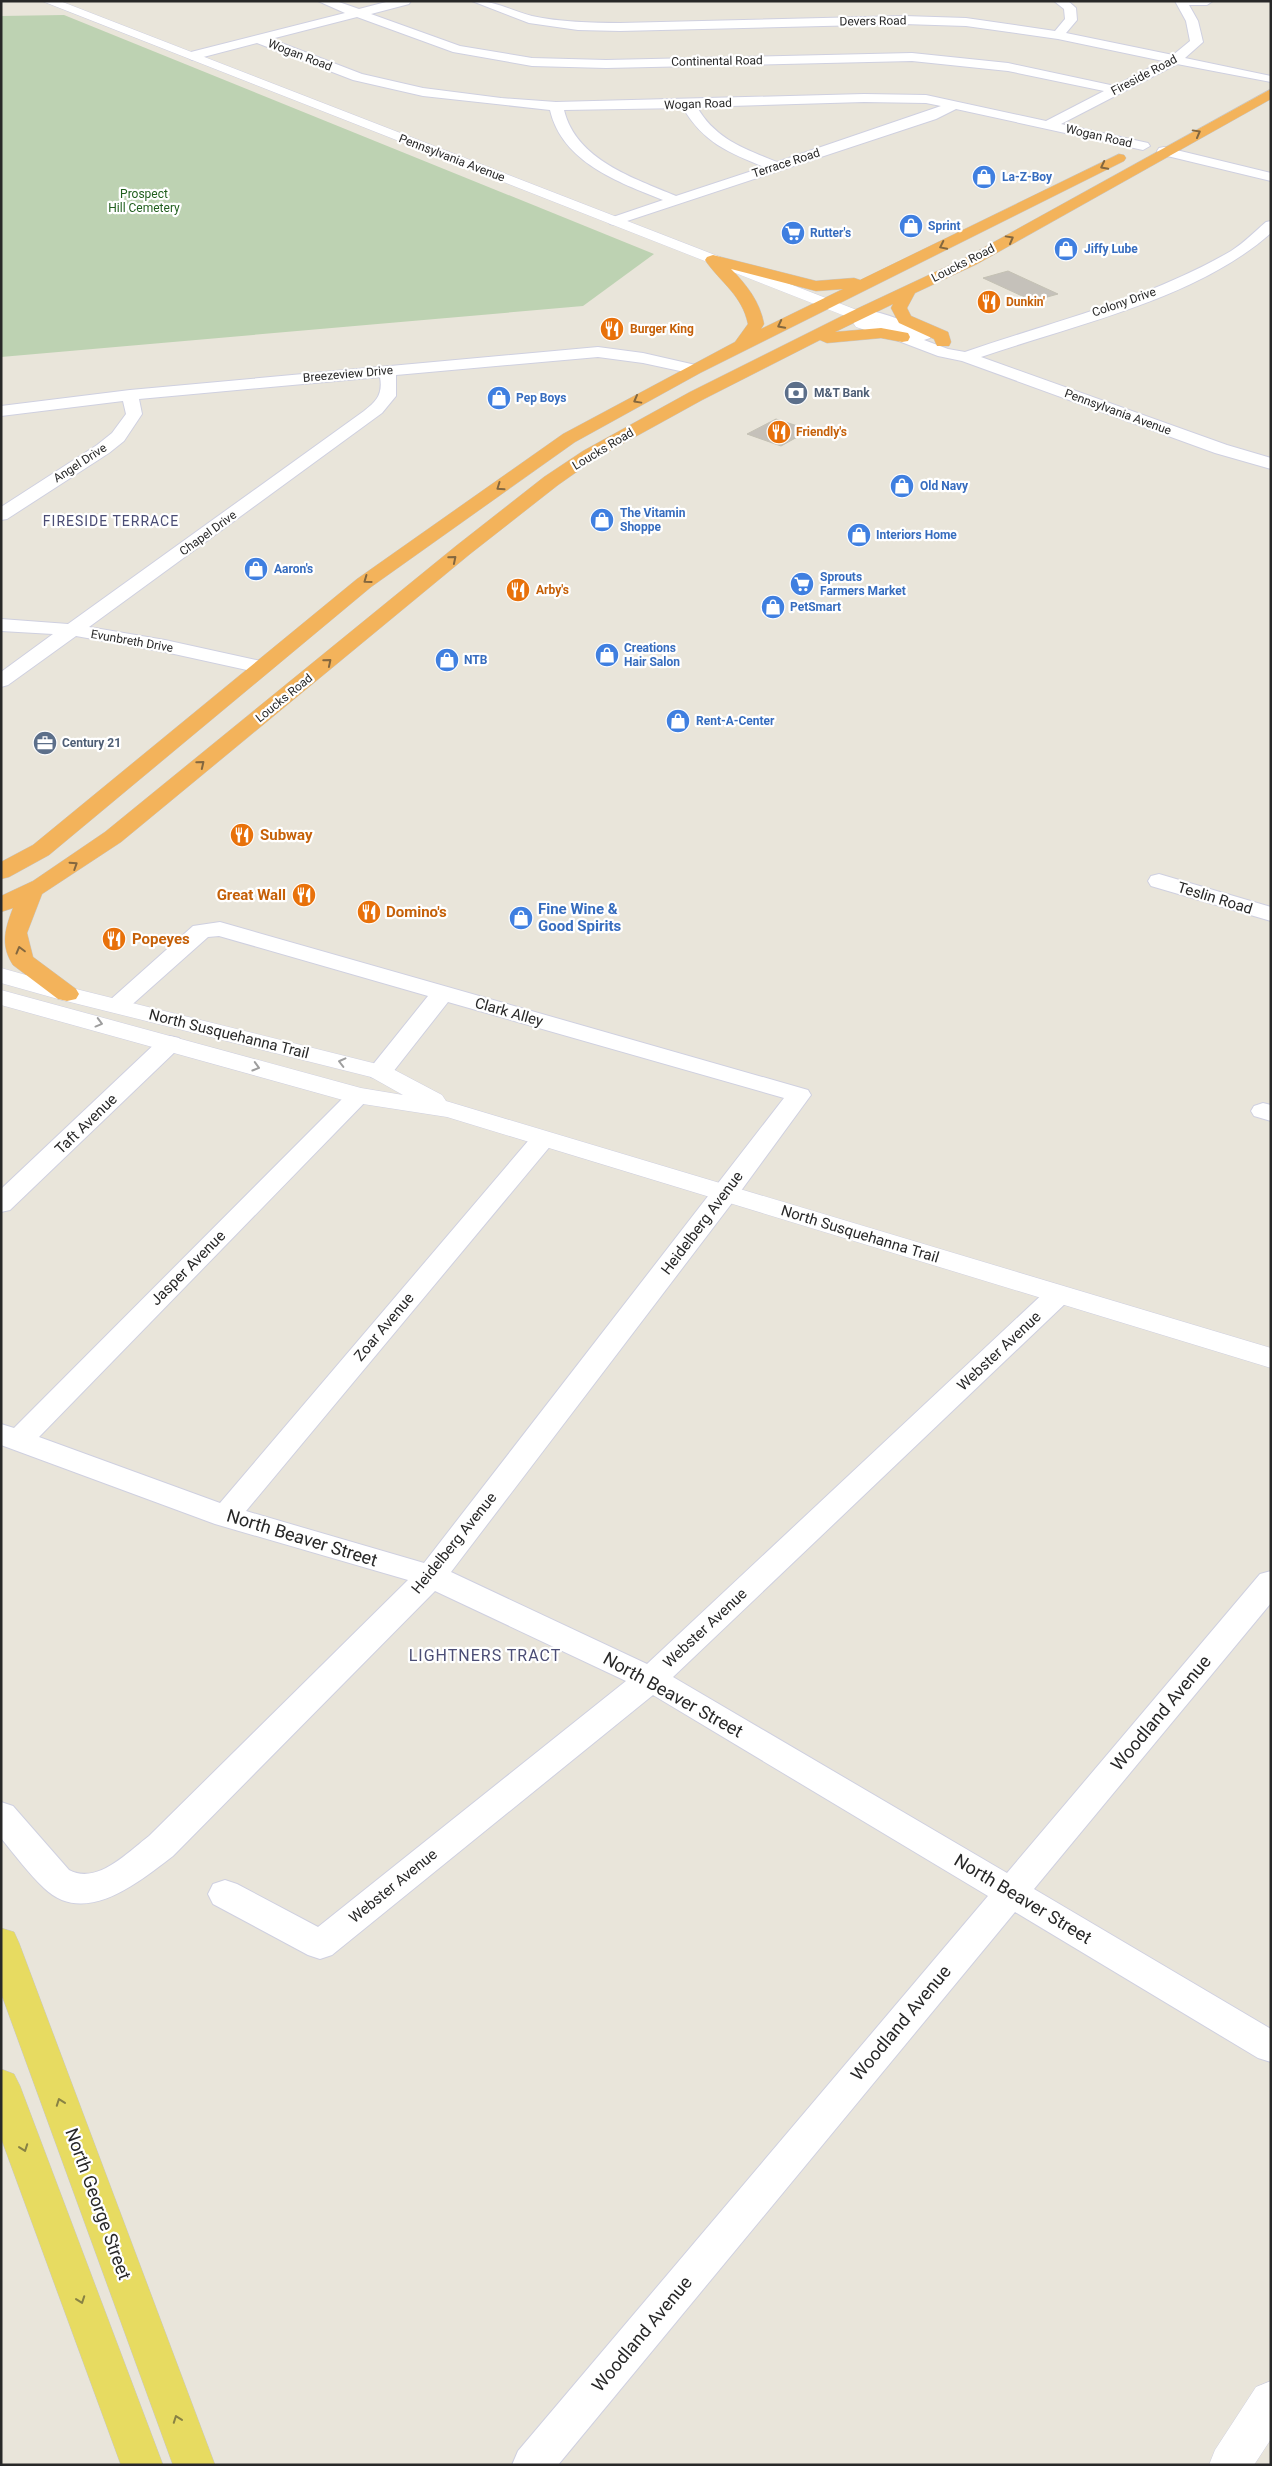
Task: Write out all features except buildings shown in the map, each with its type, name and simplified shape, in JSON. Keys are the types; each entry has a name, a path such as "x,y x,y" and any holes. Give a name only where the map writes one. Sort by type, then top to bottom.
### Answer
{"highway":[{"path":"1226,101 1270,83"},
{"name":"Loucks Road","path":"1,905 32,890 113,837 463,550 589,455 647,422 803,342 991,250 1161,144 1270,83"},
{"name":"Loucks Road","path":"1,872 41,850 364,583 569,438 694,369 825,303 1143,146 1161,144"},
{"path":"713,260 784,278 826,286 855,283 882,271 907,264"},
{"path":"713,260 734,282 754,311 756,324 741,346"},
{"path":"909,290 899,308 905,319 942,336 943,342"},
{"path":"803,342 858,333 881,333 902,337"},
{"path":"32,890 15,933 22,960 67,994"}],"main road":[{"name":"North George Street","path":"1,1943 194,2465"},
{"path":"1,2086 142,2465"}],"street":[{"name":"Pennsylvania Avenue","path":"48,1 856,315 875,316 957,347 966,357"},
{"name":"Continental Road","path":"324,1 457,49 532,62 606,64 912,58 964,61 1008,67 1117,90"},
{"path":"192,56 404,1"},
{"name":"Devers Road","path":"478,1 529,19 578,26 620,27 904,20 966,22 1058,35 1176,59 1270,83"},
{"path":"1058,35 1071,20 1070,8 1060,1"},
{"path":"1181,2 1207,1"},
{"name":"Fireside Road","path":"1050,125 1176,59 1197,42 1192,21 1181,2"},
{"path":"897,6 902,10 904,20"},
{"path":"790,22 807,59"},
{"name":"Wogan Road","path":"258,39 358,77 423,92 556,106 864,98 926,99 957,104 1143,146"},
{"path":"606,64 610,106"},
{"path":"688,104 701,126 714,136 735,149 776,167"},
{"name":"Terrace Road","path":"615,221 931,116 957,104"},
{"path":"556,106 565,133 582,150 601,165 626,179 674,200"},
{"path":"1161,144 1271,177"},
{"name":"Colony Drive","path":"966,357 1167,287 1237,254 1256,240 1270,226"},
{"name":"Pennsylvania Avenue","path":"856,315 862,323 944,353 966,357 1221,449 1271,464"},
{"name":"Breezeview Drive","path":"1,411 130,395 598,352 643,358 694,369"},
{"name":"Chapel Drive","path":"1,681 370,415 386,402 391,387 386,371"},
{"name":"Angel Drive","path":"1,514 118,437 134,414 130,395"},
{"name":"Evunbreth Drive","path":"1,625 74,630 165,646 261,667"},
{"name":"Teslin Road","path":"1159,881 1271,914"},
{"name":"Clark Alley","path":"118,1005 201,931 220,929 798,1094"},
{"name":"North Susquehanna Trail","path":"2,992 67,994 118,1005 380,1072 450,1110"},
{"name":"North Susquehanna Trail","path":"2,992 359,1096 450,1110 1271,1358"},
{"path":"380,1072 443,993"},
{"name":"Taft Avenue","path":"1,1204 170,1042"},
{"name":"Heidelberg Avenue","path":"1,1815 57,1880 74,1888 99,1888 128,1871 160,1846 430,1576 726,1193 798,1094"},
{"name":"Jasper Avenue","path":"10,1437 359,1096"},
{"name":"Zoar Avenue","path":"225,1516 543,1138"},
{"name":"Webster Avenue","path":"225,1894 320,1945 651,1679 1058,1295"},
{"name":"North Beaver Street","path":"10,1437 225,1516 430,1576 651,1679 1271,2047"},
{"name":"Woodland Avenue","path":"532,2465 1010,1891 1271,1582"},
{"path":"1230,2465 1271,2401"}],"green space":[{"name":"Prospect Hill Cemetery","path":"64,15 654,254 583,306 1,357 1,16"}],"place":[{"name":"La-Z-Boy","path":"984,177"},
{"name":"Sprint","path":"911,226"},
{"name":"Rutter's","path":"793,233"},
{"name":"Jiffy Lube","path":"1066,249"},
{"name":"Dunkin'","path":"989,302"},
{"name":"Burger King","path":"612,329"},
{"name":"M&T Bank","path":"796,393"},
{"name":"Pep Boys","path":"499,398"},
{"name":"Friendly's","path":"779,432"},
{"name":"Old Navy","path":"902,486"},
{"name":"The Vitamin Shoppe","path":"602,520"},
{"name":"Interiors Home","path":"859,535"},
{"name":"Aaron's","path":"256,569"},
{"name":"Sprouts Farmers Market","path":"802,584"},
{"name":"Arby's","path":"518,590"},
{"name":"PetSmart","path":"773,607"},
{"name":"Creations Hair Salon","path":"607,655"},
{"name":"NTB","path":"447,660"},
{"name":"Rent-A-Center","path":"678,721"},
{"name":"Century 21","path":"45,743"},
{"name":"Subway","path":"242,835"},
{"name":"Great Wall","path":"304,895"},
{"name":"Domino's","path":"369,912"},
{"name":"Fine Wine & Good Spirits","path":"521,918"},
{"name":"Popeyes","path":"114,939"}],"district":[{"name":"FIRESIDE TERRACE","path":"111,521"},
{"name":"LIGHTNERS TRACT","path":"485,1655"}]}
